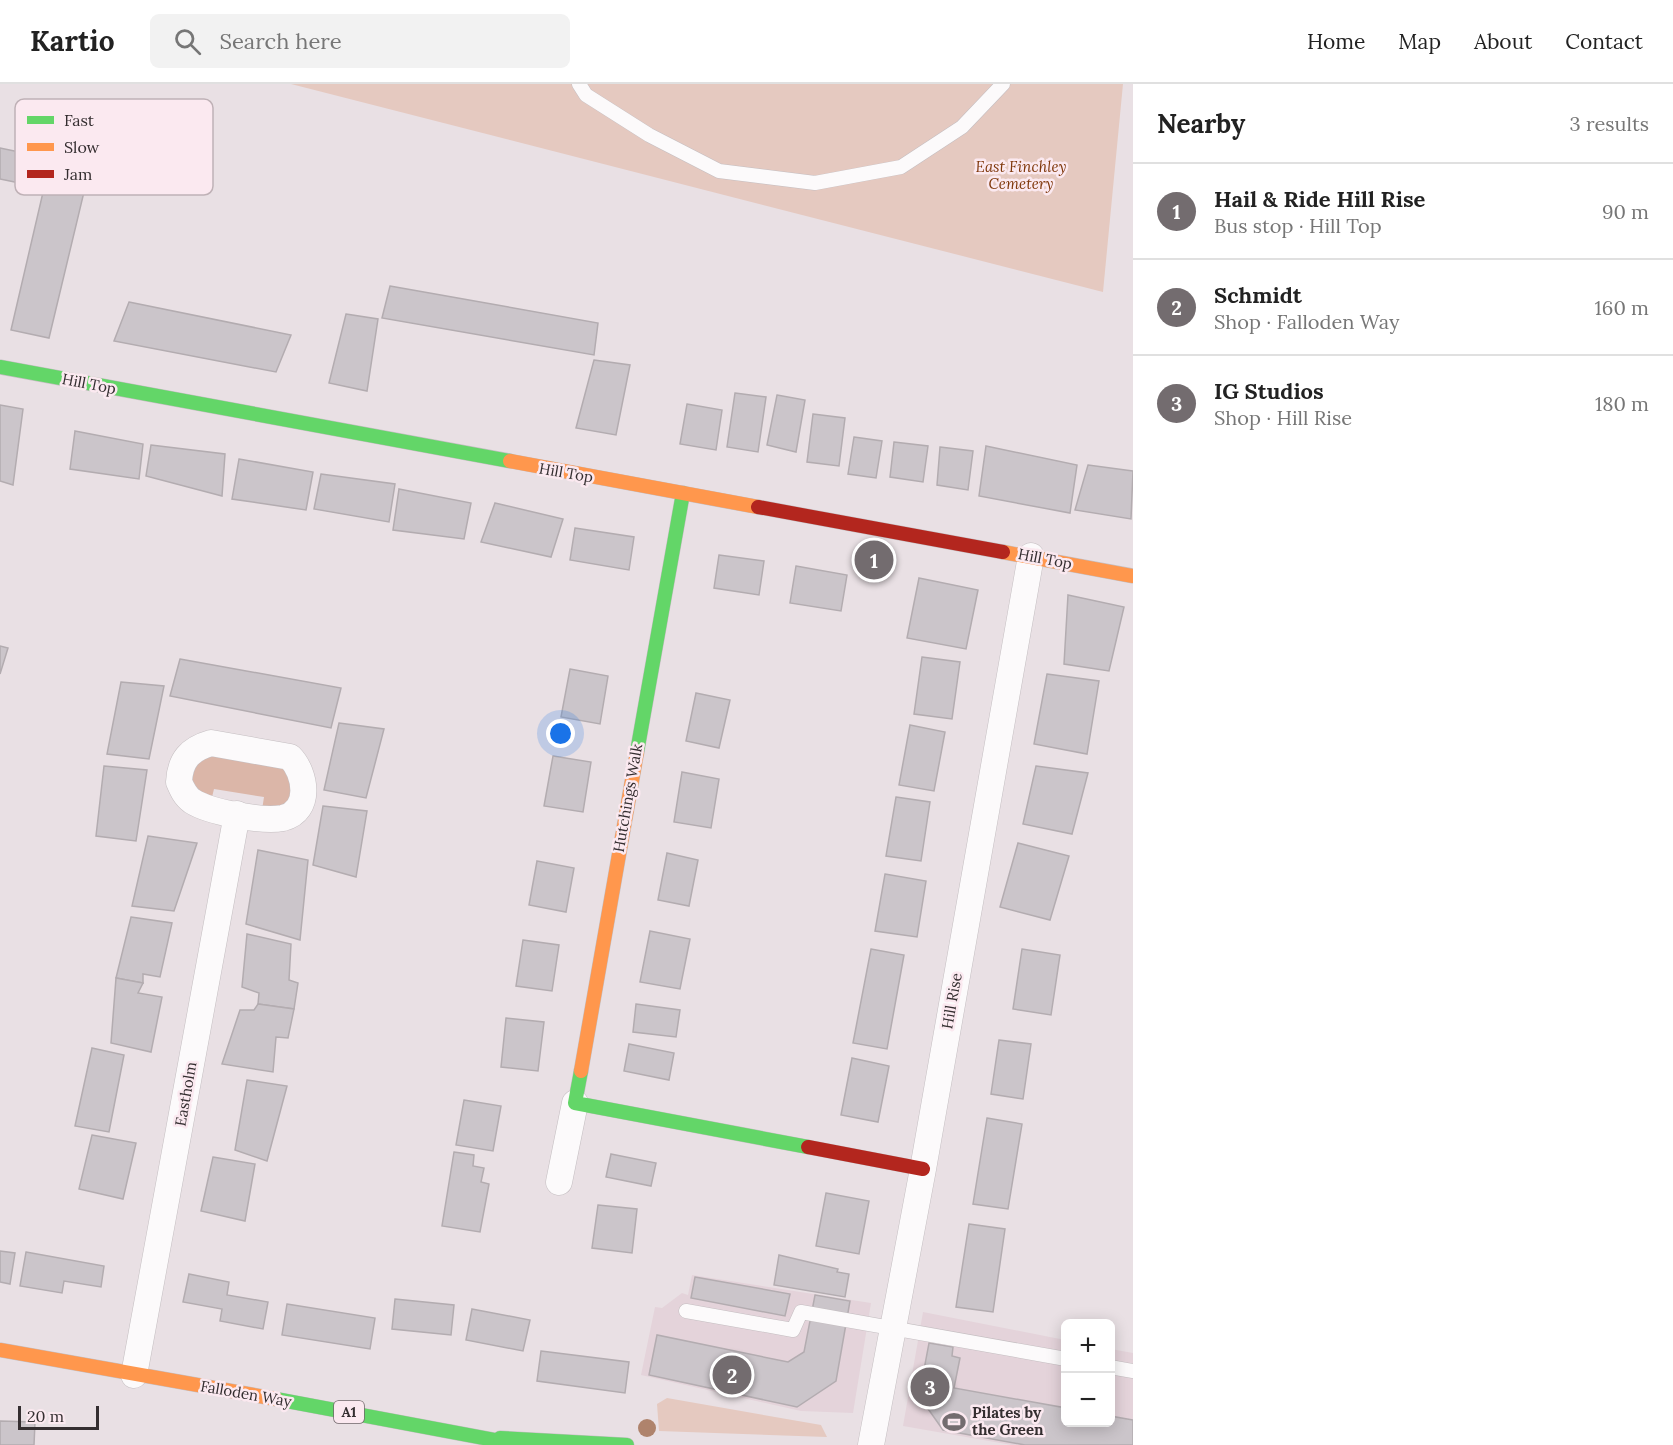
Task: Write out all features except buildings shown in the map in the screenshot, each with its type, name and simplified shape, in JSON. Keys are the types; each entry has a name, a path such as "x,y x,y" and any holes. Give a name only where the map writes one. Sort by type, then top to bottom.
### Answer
{"main road":[{"name":"Hill Top","path":"0,367 1133,576"},
{"name":"Hutchings Walk","path":"575,1103 683,493"},
{"path":"575,1103 923,1169"},
{"name":"Falloden Way","path":"0,1350 493,1438 521,1445"},
{"name":"Falloden Way","path":"493,1438 627,1445"}],"street":[{"name":"Hill Rise","path":"870,1445 923,1169 1030,556"},
{"path":"223,744 290,758 298,766 304,777 305,790 295,811 285,817 268,819 237,814 207,808 184,793 179,782 180,770 189,753 199,746 223,744"},
{"name":"Eastholm","path":"134,1375 237,814"},
{"name":"Hutchings Walk","path":"558,1182 575,1103"}],"lane":[{"path":"579,84 586,95 649,135 719,171 815,183 900,167 962,127 1003,84"},
{"path":"686,1311 793,1330 801,1312 1061,1358"},
{"path":"1115,1368 1133,1371"}],"shaded area":[{"path":"202,753 286,765 296,779 289,805 262,810 264,797 214,789 211,801 195,794 188,771"},
{"path":"692,1275 871,1303 853,1413 801,1411 641,1375 655,1307 662,1308 682,1293 688,1295"},
{"path":"923,1312 1061,1339 1061,1427 1115,1427 1115,1350 1133,1353 1133,1445 1012,1445 903,1426"}],"green space":[{"name":"East Finchley Cemetery","path":"291,84 1123,84 1103,292"},
{"path":"667,1398 821,1425 827,1437 659,1431 657,1404"}],"traffic: fast":[{"path":"0,367 510,461"},
{"path":"637,752 683,493"},
{"path":"581,1071 575,1103 808,1147"},
{"path":"276,1399 521,1445"},
{"path":"500,1438 627,1445"}],"traffic: slow":[{"path":"510,461 758,507"},
{"path":"1003,552 1133,576"},
{"path":"581,1071 637,752"},
{"path":"0,1350 276,1399"}],"traffic: jam":[{"path":"758,507 1003,552"},
{"path":"808,1147 923,1169"}],"place":[{"name":"Hail & Ride Hill Rise","path":"874,560"},
{"name":"Schmidt","path":"732,1375"},
{"name":"IG Studios","path":"930,1387"},
{"name":"Pilates by the Green","path":"954,1422"}]}
